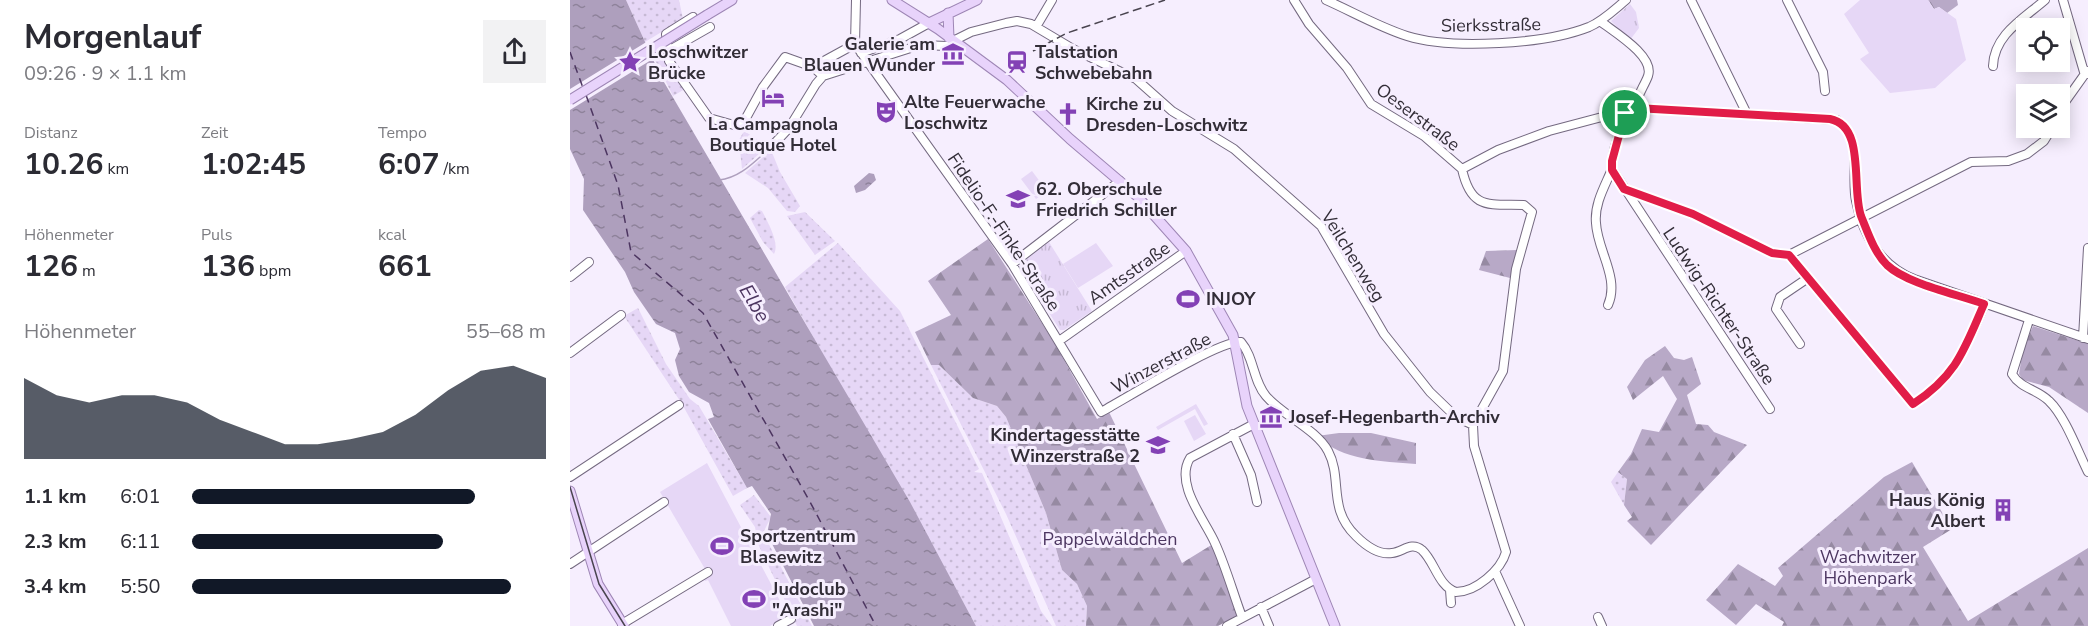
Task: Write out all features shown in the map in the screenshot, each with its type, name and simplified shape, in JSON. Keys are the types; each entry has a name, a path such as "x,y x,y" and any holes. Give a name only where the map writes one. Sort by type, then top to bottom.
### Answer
{"main road":[{"path":"570,100 732,0"},
{"path":"892,0 930,23 950,42 1007,80 1070,139 1152,210 1186,251 1235,342 1246,406 1335,626"},
{"path":"930,23 976,0"},
{"path":"948,13 950,42"},
{"path":"570,491 598,584 621,625"}],"street":[{"path":"1036,27 1052,0"},
{"name":"Oeserstraße","path":"1294,0 1309,24 1347,68 1371,105 1416,130 1462,169"},
{"name":"Sierksstraße","path":"1326,0 1403,34 1436,42 1553,39 1591,26 1603,18"},
{"path":"1626,0 1603,18 1643,55 1649,65 1649,74 1636,101 1636,108"},
{"path":"1692,0 1747,114"},
{"path":"1787,0 1823,72 1825,91"},
{"path":"1993,66 1993,52 2000,40 2045,0"},
{"path":"2063,0 2087,72 2070,95"},
{"path":"813,67 855,44 856,1"},
{"path":"687,18 666,34 669,61 709,118 741,127 783,58 791,58 813,67 823,76"},
{"name":"Veilchenweg","path":"950,42 971,32 1017,21 1036,27 1073,49 1136,79 1172,111 1234,149 1321,226 1384,334 1430,392 1456,417 1473,425"},
{"path":"861,53 900,39 930,23"},
{"path":"668,51 710,27"},
{"path":"772,146 789,128 823,76 920,45 950,42"},
{"name":"Fidelio-F.-Finke-Straße","path":"855,44 1012,264 1101,412"},
{"path":"1450,590 1469,590 1495,571 1504,558 1505,545 1476,454 1473,425 1503,371 1516,269 1532,212 1524,205 1491,204 1475,199 1468,192 1462,169 1512,144 1564,125 1625,113 1636,108 1830,119 1844,125 1850,134 1855,151 1856,202 1870,239 1888,266 1914,279 2086,338 2088,248"},
{"path":"1608,305 1612,293 1610,275 1595,222 1597,204 1612,170 1614,150 1625,113"},
{"path":"1624,189 1693,214 1772,253 1789,255 1971,162 2008,161 2027,154 2046,138"},
{"name":"Ludwig-Richter-Straße","path":"1612,170 1770,409"},
{"path":"1012,264 1120,181"},
{"name":"Amtsstraße","path":"1059,341 1186,251"},
{"path":"1789,255 1913,404 1935,390 1951,372 1984,304"},
{"path":"570,276 589,262"},
{"path":"1800,344 1776,309 1780,297 1808,278"},
{"path":"570,353 621,315"},
{"path":"2029,320 2012,374 2020,386 2044,396 2056,408 2088,472"},
{"path":"1235,342 1244,345 1256,381 1266,396 1328,450 1339,510 1349,529 1363,543 1385,553 1396,552 1409,546 1424,551 1450,590 1451,603"},
{"name":"Winzerstraße","path":"1101,412 1207,354 1235,342"},
{"path":"570,477 679,405"},
{"path":"1242,617 1215,543 1192,500 1186,466 1190,458 1254,424"},
{"path":"1233,434 1251,475 1257,502"},
{"path":"570,564 664,502"},
{"path":"1495,571 1520,626"},
{"path":"621,625 708,572"},
{"path":"1227,626 1316,579"},
{"path":"1261,607 1269,626"},
{"path":"1598,617 1602,626"},
{"path":"778,626 791,619"}],"green space":[{"path":"626,0 679,0 683,19 645,42"},
{"path":"1860,0 1928,0 1934,9 1939,7 1956,19 1966,60 1935,88 1890,93 1860,59 1869,53 1844,14"},
{"path":"1928,0 1957,0 1958,5 1947,13 1939,7 1934,9"},
{"path":"1630,4 1636,12 1639,28 1630,40 1611,21"},
{"path":"664,56 685,89 673,96 655,60"},
{"path":"744,131 768,146 742,169 739,140"},
{"path":"771,150 780,172 800,206 795,212 787,211 768,188 745,173"},
{"path":"1032,171 1047,191 1036,199 1021,179"},
{"path":"759,210 762,211 776,244 774,254 763,242 750,218"},
{"path":"805,212 835,241 815,255 787,216"},
{"name":"Pappelwäldchen","path":"988,239 1054,342 1097,419 1109,412 1182,563 1213,544 1238,615 1218,626 1086,626 1087,606 1077,584 1062,570 1046,513 1006,417 997,406 973,398 939,365 931,365 915,332 951,315 928,281"},
{"path":"1049,242 1092,311 1064,330 1060,330 1021,269 1021,262"},
{"path":"838,243 900,311 979,469 974,472 982,473 1041,611 1052,626 976,626 785,287"},
{"path":"1096,243 1113,266 1078,288 1063,264"},
{"path":"1517,250 1510,278 1479,270 1486,251"},
{"path":"638,308 666,364 690,399 699,406 747,488 733,496 682,404 624,316"},
{"path":"2033,326 2088,344 2088,413 2049,387 2023,380 2019,374 2023,349"},
{"path":"1665,346 1674,358 1684,360 1692,357 1701,384 1687,395 1696,424 1708,425 1714,432 1747,445 1651,545 1627,521 1632,517 1624,505 1627,479 1618,472 1631,454 1642,429 1659,432 1677,399 1663,376 1633,400 1627,387 1645,360"},
{"path":"931,365 939,365 973,398 997,406 1006,417 1046,513 1062,570 1077,584 1087,606 1086,626 1056,626 1006,514"},
{"path":"1196,404 1208,424 1204,426 1195,409 1158,430 1156,427"},
{"path":"1195,415 1206,434 1194,441 1184,421"},
{"path":"1371,433 1416,443 1416,464 1350,455 1338,451 1317,436"},
{"name":"Wachwitzer Höhenpark","path":"1912,462 1952,529 1923,547 1968,621 2088,548 2088,626 1782,626 1784,622 1756,604 1736,625 1706,600 1738,564 1775,586 1783,576 1778,568 1884,477"},
{"name":"Sportzentrum Blasewitz","path":"707,463 788,616 770,626 731,626 708,580 705,581 700,572 705,569 660,492"},
{"path":"1618,472 1627,478 1624,505 1611,482"},
{"path":"754,495 771,517 763,533 812,626 797,626 758,544 755,527 740,505"}],"water":[{"name":"Elbe","path":"570,0 626,0 661,77 910,502 976,626 814,626 767,534 771,514 752,486 747,488 708,419 714,417 709,403 689,392 679,376 675,360 680,349 675,333 656,324 634,292 625,272 583,210 584,179 570,149"},
{"path":"869,173 874,174 876,180 865,190 856,193 854,186"}],"pier":[{"path":"648,41 656,57 570,110 570,89"}],"waterway":[{"path":"719,180 740,173 770,148"}],"ferry route":[{"path":"570,52 583,88"},
{"path":"586,95 618,185 631,252 703,313 809,500 876,626"}],"tram line":[{"path":"570,487 599,584 625,626"}],"railway":[{"path":"1033,51 1067,33 1165,0"}],"place":[{"name":"Galerie am Blauen Wunder","path":"953,54"},
{"name":"Loschwitzer Brücke","path":"630,62"},
{"name":"Talstation Schwebebahn","path":"1017,62"},
{"name":"La Campagnola Boutique Hotel","path":"773,98"},
{"name":"Alte Feuerwache Loschwitz","path":"886,112"},
{"name":"Kirche zu Dresden-Loschwitz","path":"1068,114"},
{"name":"62. Oberschule Friedrich Schiller","path":"1018,199"},
{"name":"INJOY","path":"1188,299"},
{"name":"Josef-Hegenbarth-Archiv","path":"1271,417"},
{"name":"Kindertagesstätte Winzerstraße 2","path":"1158,445"},
{"name":"Haus König Albert","path":"2003,510"},
{"name":"Sportzentrum Blasewitz","path":"722,546"},
{"name":"Judoclub \"Arashi\"","path":"754,599"}],"route":[{"path":"1636,108 1747,114 1830,119 1844,125 1853,141 1855,151 1856,202 1878,254 1888,266 1900,273 1984,304 1962,356 1944,381 1935,390 1913,404 1789,255 1772,253 1693,214 1651,201 1624,189 1612,170 1612,161 1625,113 1636,108"}]}
